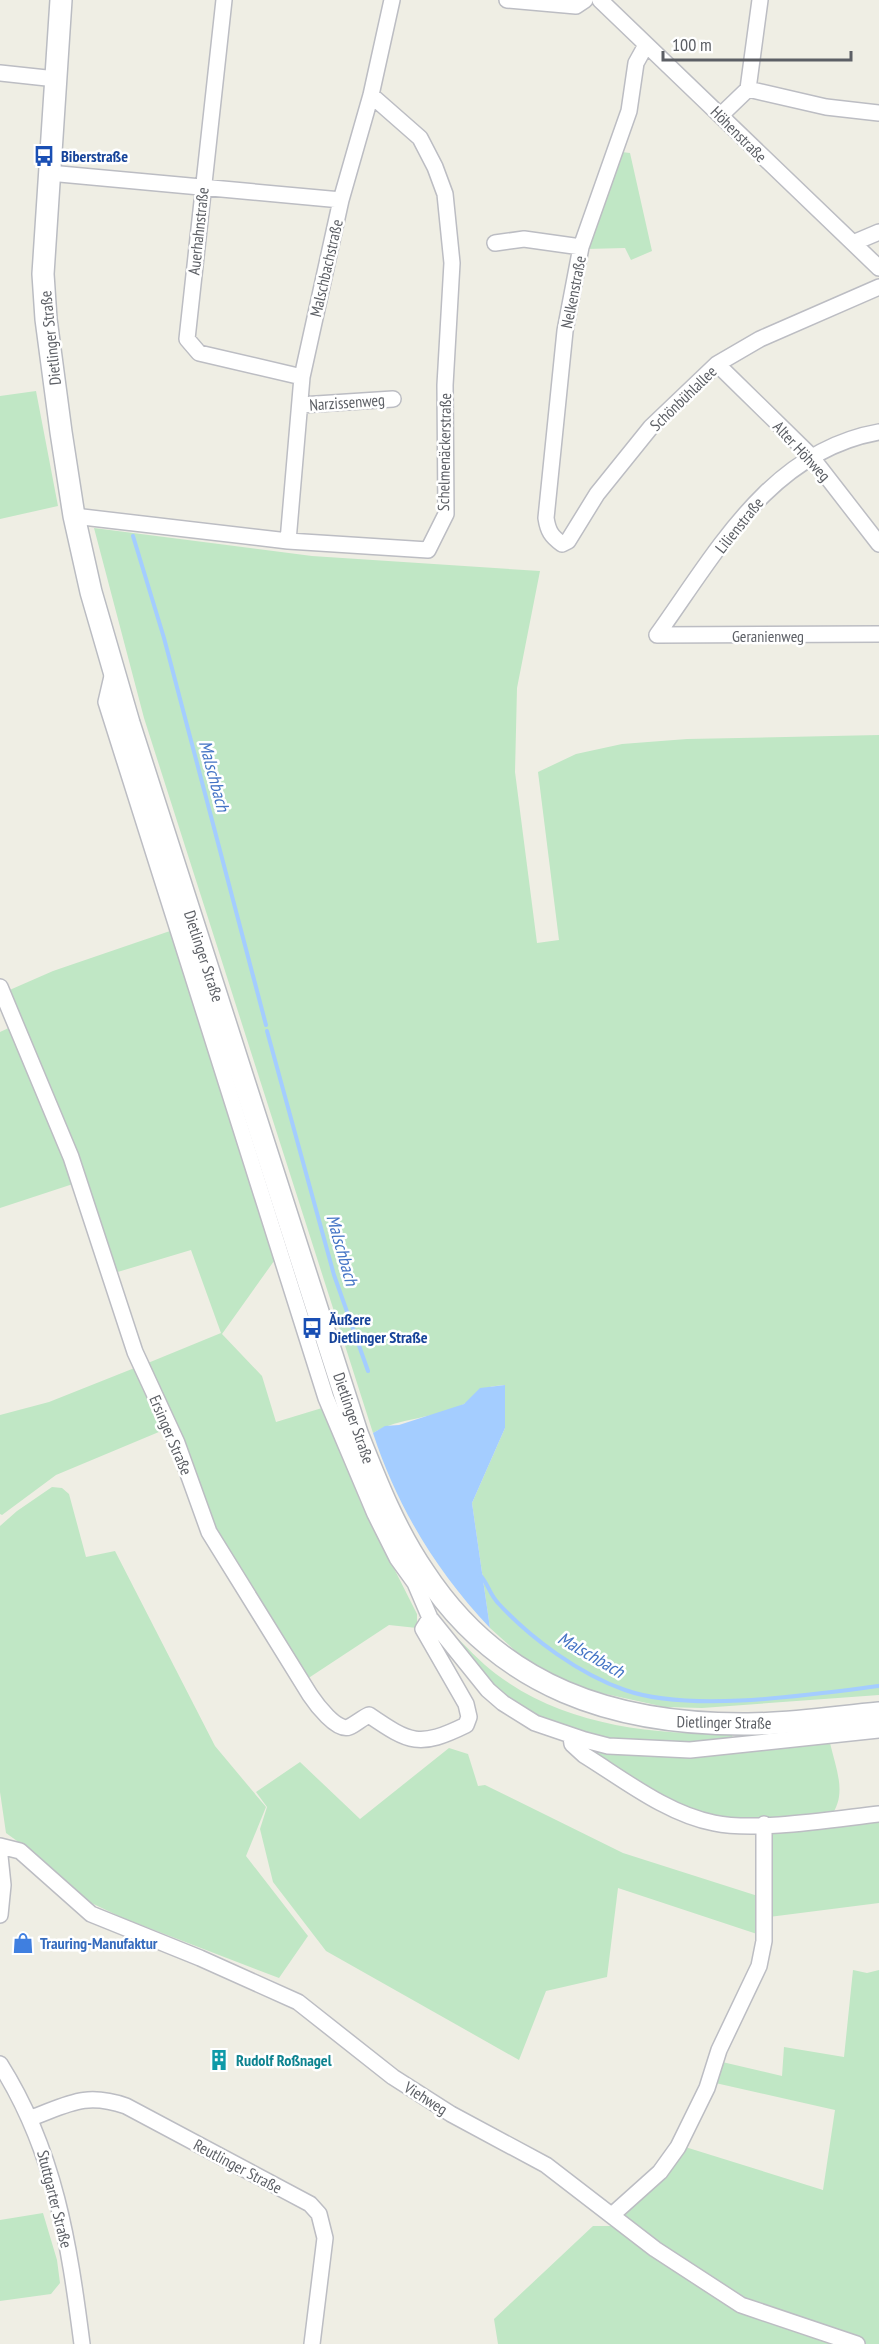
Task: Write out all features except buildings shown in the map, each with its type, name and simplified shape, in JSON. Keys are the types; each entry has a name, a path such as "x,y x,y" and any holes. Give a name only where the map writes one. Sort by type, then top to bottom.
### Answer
{"main road":[{"name":"Dietlinger Straße","path":"61,0 44,243 44,298 74,516 91,592 113,670 357,1433 402,1535 439,1594 475,1635 500,1656 532,1677 564,1693 622,1713 670,1721 748,1724 879,1713"}],"street":[{"name":"Auerhahnstraße","path":"224,0 187,339 199,353 302,377"},
{"name":"Malschbachstraße","path":"288,541 302,377 341,200 371,95 392,0"},
{"path":"507,0 576,6 585,0"},
{"name":"Höhenstraße","path":"600,0 879,268"},
{"path":"721,115 748,89 760,0"},
{"name":"Nelkenstraße","path":"562,544 548,531 546,518 565,331 581,247 629,111 636,63 646,45"},
{"path":"0,73 56,79"},
{"path":"748,89 826,107 879,113"},
{"name":"Schelmenäckerstraße","path":"74,516 288,541 428,550 446,514 445,385 452,262 445,194 435,167 420,138 371,95"},
{"path":"49,173 341,200"},
{"path":"853,243 879,232"},
{"path":"495,243 524,239 581,247"},
{"name":"Schönbühlallee","path":"562,544 568,541 597,494 651,427 717,364 760,339 879,287"},
{"name":"Alter Höhweg","path":"717,364 810,455 879,544"},
{"name":"Narzissenweg","path":"301,405 393,399"},
{"name":"Lilienstraße","path":"657,635 752,504 810,455 861,435 879,432"},
{"name":"Geranienweg","path":"657,635 879,634"},
{"name":"Dietlinger Straße","path":"113,670 106,702 326,1398 375,1514 397,1558 415,1583 430,1617 471,1671 498,1699 535,1723 571,1737 608,1746 690,1750 879,1730"},
{"name":"Ersinger Straße","path":"0,987 71,1157 135,1352 177,1443 209,1532 292,1667 322,1712 343,1728 348,1728 369,1715 401,1736 424,1740 466,1725"},
{"name":"Dietlinger Straße","path":"430,1617 423,1629 466,1704 469,1717 466,1725"},
{"name":"Dietlinger Straße","path":"571,1737 572,1744 584,1755 666,1804 714,1824 764,1824 879,1814"},
{"path":"612,2216 660,2172 678,2147 707,2088 719,2050 759,1966 764,1941 764,1824"},
{"name":"Viehweg","path":"0,1846 20,1851 91,1914 201,1958 298,2002 393,2077 451,2114 546,2165 655,2249 741,2305 857,2344"},
{"path":"0,1856 3,1885 0,1915"},
{"name":"Stuttgarter Straße","path":"0,2064 31,2118 54,2183 69,2257 82,2344"},
{"name":"Reutlinger Straße","path":"31,2118 89,2098 108,2100 126,2106 310,2204 319,2214 325,2238 312,2344"}],"green space":[{"path":"622,152 630,153 652,251 631,260 625,248 586,249"},
{"path":"36,391 58,506 0,519 0,396"},
{"path":"94,528 312,556 540,571 517,688 515,772 537,943 559,940 538,772 576,754 622,744 687,739 879,735 879,1695 702,1708 665,1707 592,1691 554,1678 531,1665 490,1628 472,1503 505,1428 505,1385 484,1389 464,1404 442,1413 394,1424 373,1433 144,718"},
{"path":"170,931 274,1261 222,1334 262,1376 276,1422 322,1408 360,1501 417,1614 417,1628 389,1625 304,1681 212,1529 143,1365 221,1333 191,1250 111,1274 5,992 53,971"},
{"path":"13,1026 76,1183 0,1208 0,1032"},
{"path":"137,1367 166,1429 56,1475 2,1515 0,1514 0,1415 49,1402"},
{"path":"52,1487 62,1488 69,1494 86,1557 115,1551 215,1746 266,1807 246,1856 308,1936 279,1978 123,1918 87,1901 62,1887 24,1846 6,1833 0,1792 0,1526 17,1511"},
{"path":"449,1630 496,1674 523,1692 550,1705 609,1724 670,1732 732,1734 733,1741 667,1746 609,1741 542,1721 491,1686"},
{"path":"823,1739 830,1743 839,1782 838,1800 830,1817 767,1821 749,1817 715,1820 664,1799 582,1745 618,1754"},
{"path":"449,1748 468,1754 478,1786 485,1785 623,1853 761,1897 760,1935 618,1888 607,1977 546,1991 519,2060 326,1951 273,1882 260,1829 267,1807 256,1792 300,1762 360,1819"},
{"path":"879,1818 879,1903 769,1917 768,1838 772,1829"},
{"path":"853,1970 867,1973 879,1970 879,2344 498,2344 494,2319 593,2226 614,2226 661,2179 682,2146 823,2190 835,2110 711,2082 718,2061 782,2076 784,2047 844,2057"},
{"path":"43,2213 57,2260 60,2283 51,2294 0,2301 0,2220"}],"water":[{"path":"505,1385 505,1428 472,1503 490,1628 453,1584 421,1537 394,1487 373,1433 385,1426 399,1425 464,1404 480,1388"}],"waterway":[{"name":"Malschbach","path":"133,536 164,638 266,1025"},
{"name":"Malschbach","path":"267,1031 334,1275 368,1371"},
{"name":"Malschbach","path":"481,1576 498,1603 540,1642 590,1675 625,1690 652,1697 715,1701 785,1697 879,1686"}],"place":[{"name":"Biberstraße","path":"44,156"},
{"name":"Äußere Dietlinger Straße","path":"312,1328"},
{"name":"Trauring-Manufaktur","path":"23,1943"},
{"name":"Rudolf Roßnagel","path":"219,2060"}]}
